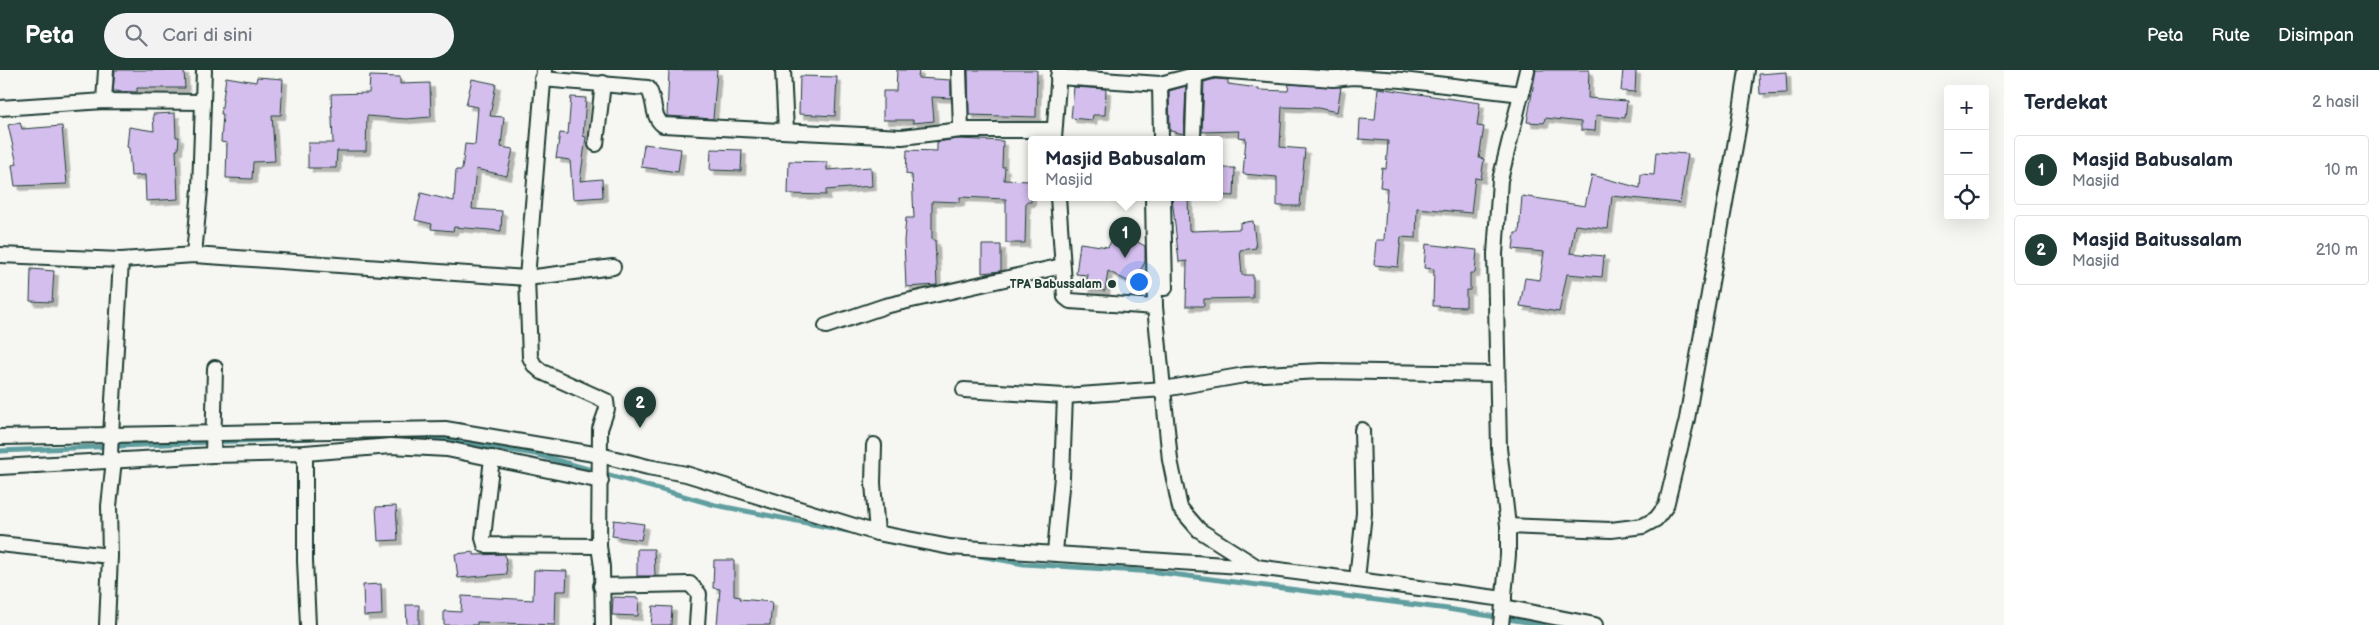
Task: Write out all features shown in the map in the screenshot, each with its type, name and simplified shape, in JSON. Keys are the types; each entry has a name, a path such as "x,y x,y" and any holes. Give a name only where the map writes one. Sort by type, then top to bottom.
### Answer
{"street":[{"path":"104,100 106,70"},
{"path":"194,255 200,189 204,70"},
{"path":"783,70 786,131"},
{"path":"959,70 961,130"},
{"path":"603,625 602,567 599,546 600,429 607,409 606,401 542,372 534,365 530,357 527,278 543,75 648,88 651,93 655,116 663,125 902,137 961,130 1054,135 1058,74 1156,84 1215,70 1333,79 1354,74 1522,94"},
{"path":"1503,611 1508,555 1508,526 1499,448 1495,254 1500,180 1527,70"},
{"path":"1508,526 1611,530 1643,526 1656,519 1666,506 1687,419 1747,70"},
{"path":"1193,136 1195,75"},
{"path":"596,144 603,83"},
{"path":"1152,136 1156,84"},
{"path":"1156,84 1161,136"},
{"path":"0,108 104,100 203,102"},
{"path":"1058,201 1062,266 1067,300 1155,307"},
{"path":"1158,201 1165,288 1155,288 1155,307 1170,460 1180,508 1199,530 1256,567"},
{"path":"0,255 121,260 194,255 527,278 613,267"},
{"path":"107,625 110,556 109,506 121,260"},
{"path":"826,326 885,306 1062,266"},
{"path":"213,444 215,368"},
{"path":"964,390 1065,396 1164,389 1245,375 1264,374 1356,372 1496,374"},
{"path":"1055,552 1062,477 1065,396"},
{"path":"0,437 112,447 213,444 445,429 601,469"},
{"path":"1357,579 1364,513 1362,430"},
{"path":"0,467 112,447 213,444 305,453 391,446 447,449 492,458 601,469 648,468 686,474 877,533 950,547 990,548 1016,552 1055,552 1127,559 1256,567 1357,579 1503,611 1594,625"},
{"path":"874,445 873,483 877,533"},
{"path":"305,453 305,561 308,625"},
{"path":"492,458 483,538 485,546 599,546"},
{"path":"0,544 110,556"},
{"path":"601,586 690,584 698,594 696,625"}],"building":[{"path":"115,70 184,70 185,88 137,88 137,92 113,91"},
{"path":"669,70 717,70 713,119 667,116"},
{"path":"897,70 919,70 918,78 951,80 951,98 932,97 934,121 913,123 913,120 883,120 883,91 896,91"},
{"path":"968,70 1037,70 1036,117 969,115"},
{"path":"1536,70 1589,70 1588,98 1627,101 1625,118 1596,115 1595,131 1581,130 1581,122 1545,118 1544,123 1527,122"},
{"path":"1623,70 1636,70 1635,92 1621,91"},
{"path":"1786,72 1787,93 1760,94 1759,74"},
{"path":"370,76 400,77 400,84 430,83 431,117 406,119 367,116 366,151 337,151 336,168 308,168 308,143 333,143 331,94 369,93"},
{"path":"800,76 837,77 835,116 799,114"},
{"path":"226,77 256,82 257,77 283,79 281,115 272,115 275,161 253,162 252,179 226,178 227,143 221,142 223,114 221,114"},
{"path":"472,79 496,84 490,116 504,117 501,147 513,149 507,176 476,169 472,209 502,211 501,231 454,227 453,231 431,229 432,224 415,220 421,193 454,201 456,170 462,170 465,144 475,145 478,107 466,105"},
{"path":"1215,79 1228,80 1228,84 1258,88 1258,90 1288,91 1289,84 1341,87 1337,112 1318,108 1282,107 1280,147 1305,149 1300,206 1277,206 1277,177 1243,174 1246,138 1238,137 1239,131 1202,132 1204,82"},
{"path":"1186,86 1184,134 1170,131 1169,91"},
{"path":"1074,87 1106,89 1105,115 1093,115 1092,120 1071,118"},
{"path":"1378,88 1480,103 1477,126 1484,127 1479,158 1484,159 1481,179 1475,178 1471,213 1417,208 1416,238 1401,237 1398,267 1374,265 1376,240 1384,240 1387,188 1380,187 1382,168 1386,169 1388,141 1359,139 1360,119 1375,120"},
{"path":"571,97 586,98 583,136 586,137 580,181 602,179 603,197 573,199 570,160 556,158 560,133 568,134"},
{"path":"175,113 176,137 179,137 178,150 176,150 178,199 146,201 145,175 131,176 129,148 127,147 129,127 154,131 153,114"},
{"path":"20,122 22,129 62,126 67,184 15,186 12,165 17,164 8,125"},
{"path":"958,139 1003,141 1002,167 1005,167 1004,180 1028,181 1028,201 1031,202 1026,202 1025,243 1006,243 1006,199 960,197 960,202 932,201 932,240 935,240 937,285 906,287 904,241 906,218 914,218 912,175 906,174 907,150 937,151 937,142"},
{"path":"644,144 681,149 678,172 641,167"},
{"path":"711,149 742,150 741,171 710,170"},
{"path":"1656,152 1688,154 1680,203 1612,196 1608,229 1575,225 1570,253 1604,256 1602,277 1567,274 1559,312 1520,306 1525,278 1540,280 1544,252 1513,249 1515,233 1519,233 1522,196 1585,206 1592,175 1640,188 1641,174 1654,175"},
{"path":"789,161 827,162 827,170 871,167 872,186 826,190 826,195 788,194"},
{"path":"1223,168 1235,168 1234,196 1223,195"},
{"path":"1172,201 1188,201 1189,230 1192,231 1240,229 1240,223 1253,221 1256,248 1240,250 1242,275 1253,275 1253,298 1204,299 1204,306 1186,306 1187,261 1179,262"},
{"path":"1117,231 1145,246 1145,262 1133,284 1108,271 1105,291 1085,288 1088,275 1076,274 1080,243 1108,247"},
{"path":"1426,244 1477,250 1475,273 1470,273 1470,290 1466,290 1466,307 1433,306 1434,269 1424,268"},
{"path":"982,245 1001,245 1001,271 982,273"},
{"path":"31,269 54,271 52,302 30,301"},
{"path":"396,506 398,540 378,541 376,507"},
{"path":"614,520 644,524 641,540 612,536"},
{"path":"637,549 654,549 655,576 637,576"},
{"path":"474,552 474,555 505,554 507,574 458,578 455,554"},
{"path":"714,560 734,560 734,596 741,597 740,599 772,602 770,625 717,625 720,589 713,588"},
{"path":"534,570 567,571 566,591 556,591 555,625 477,622 477,625 444,625 444,611 461,612 462,596 533,600"},
{"path":"381,584 382,615 364,616 363,585"},
{"path":"613,597 639,598 638,616 612,615"},
{"path":"406,605 419,605 419,625 407,625"},
{"path":"653,606 672,607 671,625 651,625"}],"waterway":[{"path":"392,436 454,441 535,454 715,505 848,531"},
{"path":"0,451 312,438"},
{"path":"975,555 1024,564 1156,572 1448,609 1544,625"}],"place":[{"name":"Masjid Babusalam","path":"1125,258"},
{"name":"TPA Babussalam","path":"1112,284"},
{"name":"Masjid Baitussalam","path":"640,428"}]}
